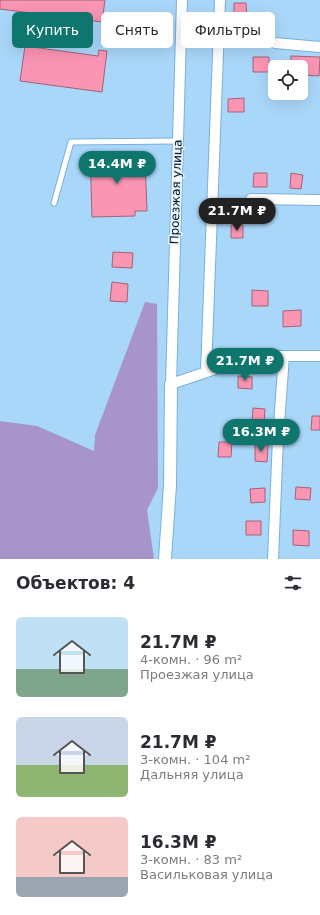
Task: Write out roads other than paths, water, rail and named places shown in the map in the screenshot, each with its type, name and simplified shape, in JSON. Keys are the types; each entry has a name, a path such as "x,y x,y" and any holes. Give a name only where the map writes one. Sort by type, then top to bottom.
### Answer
{"street":[{"name":"Проезжая улица","path":"171,384 182,0"},
{"path":"206,372 220,0"},
{"path":"275,43 320,47"},
{"path":"251,199 320,200"},
{"path":"165,559 170,485 171,384 242,360 272,356 320,356"},
{"path":"273,559 278,438 284,356"}],"lane":[{"path":"54,203 70,142 178,141"}]}
